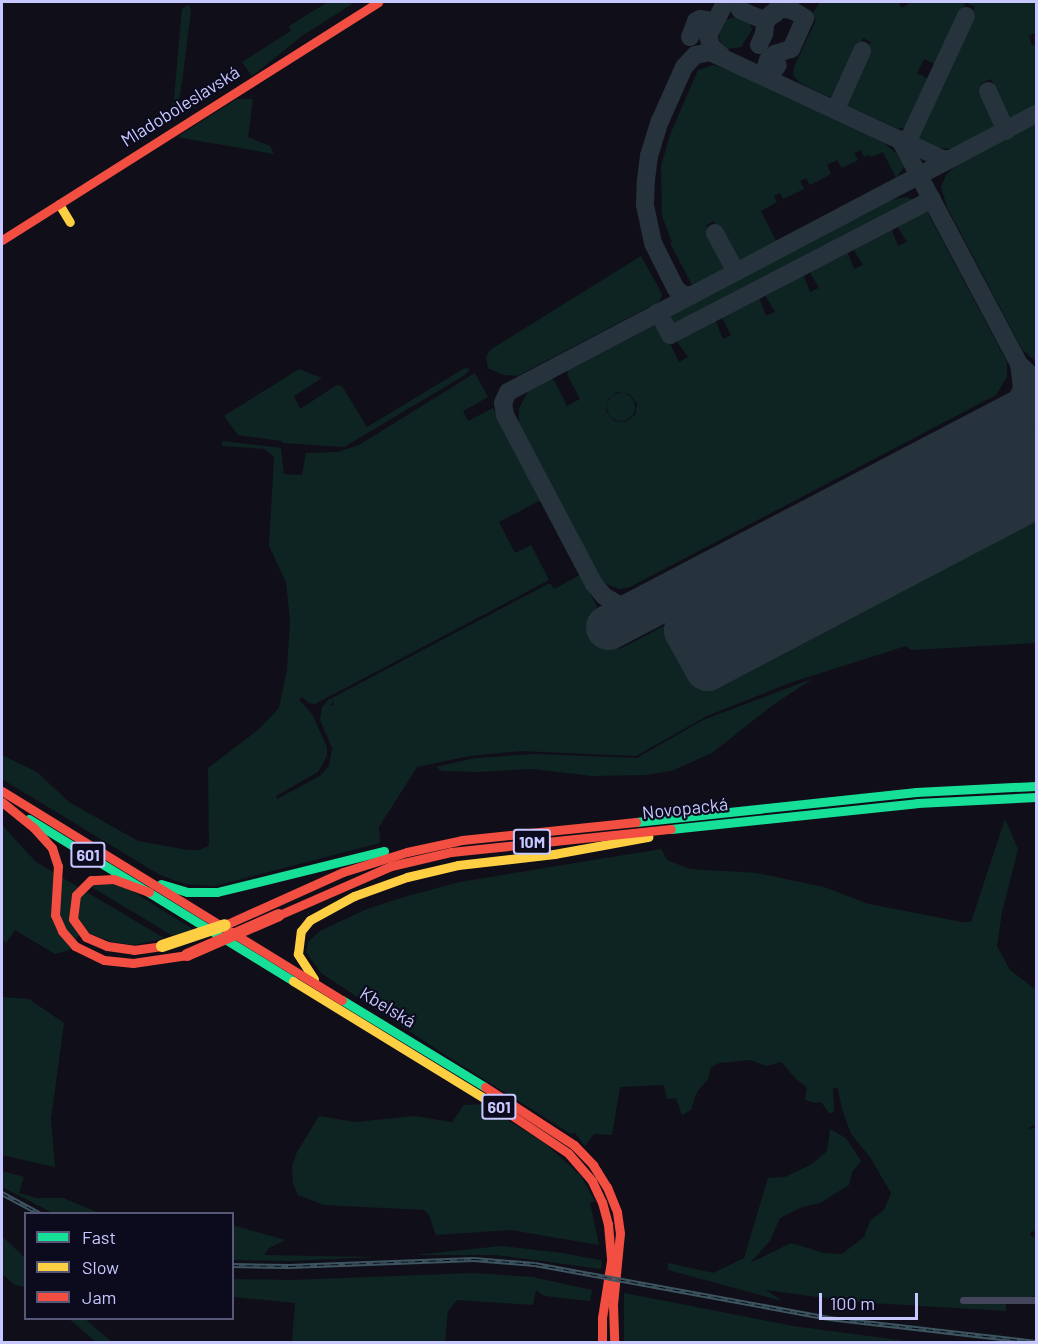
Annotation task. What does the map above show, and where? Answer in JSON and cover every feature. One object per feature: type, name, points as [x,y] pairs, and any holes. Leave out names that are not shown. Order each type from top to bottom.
[{"type":"main road","name":"Mladoboleslavská","points":[[2,240],[378,2]]},
{"type":"main road","points":[[59,204],[70,222]]},
{"type":"main road","name":"Novopacká","points":[[462,840],[916,792],[1036,786]]},
{"type":"main road","name":"Kbelská","points":[[2,791],[485,1087],[574,1145],[593,1165],[607,1188],[617,1212],[620,1262],[613,1305],[614,1342]]},
{"type":"main road","name":"Novopacká","points":[[6,805],[49,842],[56,859],[58,876],[54,908],[62,931],[81,950],[104,960],[119,962],[159,961],[210,947],[343,885],[391,866],[451,852],[971,798],[1036,797]]},
{"type":"main road","name":"Kbelská","points":[[6,805],[529,1125],[573,1158],[597,1191],[606,1214],[610,1234],[611,1261],[602,1318],[602,1342]]},
{"type":"main road","name":"10M","points":[[336,997],[305,969],[298,954],[298,940],[310,920],[354,896],[391,882],[439,869],[563,853],[726,822]]},
{"type":"main road","name":"10M","points":[[137,874],[174,889],[210,893],[409,845],[462,840]]},
{"type":"main road","name":"10M","points":[[149,892],[113,879],[91,880],[76,895],[72,909],[75,924],[91,940],[115,948],[134,950],[162,946],[198,935],[315,883],[376,860],[462,840]]},
{"type":"street","points":[[963,1300],[1036,1300]]},
{"type":"green space","points":[[328,2],[355,2],[302,36],[252,76],[242,62],[291,31],[289,26]]},
{"type":"green space","points":[[820,2],[898,2],[902,8],[911,2],[966,2],[961,14],[963,15],[939,66],[924,59],[917,73],[931,80],[909,126],[898,129],[841,103],[871,42],[863,38],[838,96],[832,98],[800,83],[793,75],[794,67],[816,20],[810,17]]},
{"type":"green space","points":[[966,2],[1036,2],[1036,33],[1029,35],[1031,44],[1036,46],[1036,105],[1005,121],[991,90],[995,88],[991,79],[980,84],[1000,124],[953,149],[939,148],[919,139],[916,128],[975,7]]},
{"type":"green space","points":[[188,5],[191,9],[183,75],[176,119],[172,120],[182,9]]},
{"type":"green space","points":[[738,16],[750,23],[752,30],[741,47],[727,49],[719,39],[720,26],[725,20]]},
{"type":"green space","points":[[713,65],[754,79],[877,137],[897,154],[904,167],[896,178],[883,152],[864,157],[861,150],[854,153],[858,160],[842,168],[837,160],[827,165],[831,174],[810,185],[806,178],[800,181],[804,189],[783,199],[780,193],[774,196],[777,202],[761,211],[776,241],[734,263],[714,221],[706,225],[729,266],[692,285],[670,243],[672,242],[662,216],[661,166],[670,135],[698,70]]},
{"type":"green space","points":[[237,99],[253,99],[248,137],[270,146],[274,154],[177,137]]},
{"type":"green space","points":[[1036,122],[1036,362],[1022,349],[947,207],[941,187],[946,175],[960,162]]},
{"type":"green space","points":[[906,197],[918,201],[676,329],[668,325],[664,318],[887,201]]},
{"type":"green space","points":[[924,206],[1007,362],[1007,377],[996,395],[630,587],[619,589],[604,583],[599,578],[519,426],[519,409],[527,393],[534,385],[548,378],[554,380],[567,406],[580,399],[567,374],[569,367],[659,320],[679,362],[688,357],[673,336],[713,315],[723,339],[731,335],[719,312],[757,292],[766,316],[775,312],[762,290],[801,269],[810,292],[819,288],[806,266],[845,246],[854,269],[863,265],[850,244],[889,223],[898,246],[907,242],[894,221]],"holes":[[[617,392],[629,394],[637,403],[635,415],[625,422],[614,421],[606,411],[608,399]]]},
{"type":"green space","points":[[641,256],[662,294],[660,301],[517,376],[503,375],[488,368],[486,357],[490,350]]},
{"type":"green space","points":[[465,368],[470,369],[465,375],[344,447],[282,443],[282,441],[238,435],[224,416],[299,369],[322,378],[294,396],[300,409],[337,385],[342,386],[367,427]]},
{"type":"green space","points":[[475,373],[488,397],[463,411],[468,421],[493,408],[541,500],[499,522],[515,553],[531,545],[549,580],[315,704],[309,703],[302,697],[299,700],[312,714],[327,747],[327,756],[318,772],[276,796],[277,799],[320,776],[329,766],[332,748],[320,720],[322,707],[328,700],[331,698],[333,702],[330,706],[334,705],[332,698],[548,584],[551,584],[554,589],[580,575],[620,649],[1036,431],[1036,643],[911,650],[906,646],[792,682],[707,716],[636,756],[521,751],[469,756],[417,767],[379,827],[380,843],[215,886],[185,884],[160,875],[2,779],[2,755],[37,772],[69,802],[138,841],[188,850],[199,850],[209,846],[208,768],[258,730],[279,708],[287,670],[290,621],[286,582],[269,546],[274,457],[265,449],[222,446],[222,441],[281,448],[284,474],[302,475],[306,453],[338,452],[359,445]]},
{"type":"green space","points":[[621,393],[631,397],[635,407],[631,417],[621,421],[611,417],[607,407],[611,397]]},
{"type":"green space","points":[[812,679],[770,707],[712,753],[671,771],[645,775],[592,776],[533,769],[442,771],[436,767],[475,758],[534,754],[637,758],[703,720]]},
{"type":"green space","points":[[1005,819],[1018,849],[1002,912],[997,946],[1010,970],[1036,990],[1036,1124],[1027,1129],[1036,1128],[1036,1232],[1031,1231],[1030,1236],[1036,1237],[1036,1296],[1006,1301],[1006,1311],[854,1302],[766,1290],[782,1301],[668,1270],[668,1263],[713,1273],[744,1258],[768,1178],[785,1177],[812,1164],[827,1151],[830,1129],[846,1138],[861,1161],[852,1172],[849,1185],[820,1203],[802,1207],[780,1218],[770,1241],[750,1263],[791,1243],[824,1253],[842,1254],[864,1237],[870,1221],[884,1210],[891,1193],[870,1157],[851,1134],[838,1089],[833,1087],[834,1111],[830,1114],[821,1102],[805,1100],[807,1087],[797,1080],[781,1062],[767,1066],[750,1060],[719,1063],[711,1067],[708,1079],[697,1092],[691,1110],[682,1115],[676,1098],[667,1099],[664,1085],[620,1087],[612,1135],[594,1134],[585,1146],[575,1133],[571,1134],[447,1056],[321,973],[306,952],[308,942],[320,931],[367,909],[404,897],[460,882],[661,849],[667,860],[690,869],[757,873],[824,887],[869,904],[971,922]]},
{"type":"green space","points":[[2,825],[36,862],[164,938],[135,945],[112,942],[91,934],[83,928],[70,950],[55,954],[15,930],[6,943],[2,940]]},
{"type":"green space","points":[[101,882],[124,886],[194,930],[173,936],[90,886]]},
{"type":"green space","points":[[2,997],[29,999],[64,1023],[51,1119],[55,1167],[2,1155]]},
{"type":"green space","points":[[483,1104],[547,1145],[580,1175],[595,1201],[590,1203],[599,1245],[511,1230],[436,1235],[429,1215],[424,1210],[324,1205],[298,1195],[293,1183],[292,1166],[297,1152],[319,1116],[355,1122],[415,1116],[452,1122],[464,1105]]},
{"type":"green space","points":[[2,1171],[24,1177],[19,1193],[37,1198],[63,1198],[97,1212],[51,1212],[2,1187]]},
{"type":"green space","points":[[234,1226],[285,1240],[269,1248],[264,1255],[376,1257],[289,1261],[234,1260]]},
{"type":"green space","points":[[2,1236],[24,1257],[24,1287],[15,1285],[2,1274]]},
{"type":"green space","points":[[501,1246],[600,1260],[601,1269],[496,1255],[415,1255]]},
{"type":"green space","points":[[474,1273],[533,1277],[592,1290],[590,1301],[544,1296],[536,1290],[533,1305],[457,1300],[448,1311],[445,1342],[292,1342],[295,1303],[234,1297],[234,1279],[290,1280]]},
{"type":"green space","points":[[624,1293],[793,1326],[914,1342],[624,1342]]},
{"type":"green space","points":[[70,1320],[86,1320],[112,1342],[96,1342]]},
{"type":"taxiway","points":[[722,56],[711,46],[708,36],[725,2]]},
{"type":"taxiway","points":[[740,10],[764,20],[776,10],[784,9],[792,10],[805,18],[791,49],[775,54],[768,60],[763,75],[771,74],[778,65]]},
{"type":"taxiway","points":[[759,45],[764,34],[766,20],[776,13]]},
{"type":"taxiway","points":[[907,143],[966,16]]},
{"type":"taxiway","points":[[690,37],[696,21],[700,19],[707,20],[710,29]]},
{"type":"taxiway","points":[[836,109],[862,51]]},
{"type":"taxiway","points":[[692,295],[683,295],[676,289],[653,243],[645,204],[646,180],[649,156],[660,121],[684,67],[695,55],[710,52],[900,140],[1019,364],[1036,380]]},
{"type":"taxiway","points":[[988,91],[1006,131]]},
{"type":"taxiway","points":[[707,574],[641,606],[619,605],[604,596],[594,584],[505,415],[503,403],[508,392],[1036,114]]},
{"type":"taxiway","points":[[900,139],[942,159],[950,159]]},
{"type":"taxiway","points":[[658,312],[670,335],[932,199]]},
{"type":"taxiway","points":[[715,233],[736,272]]},
{"type":"taxiway","points":[[945,449],[1000,420],[1011,411],[1022,388],[1019,364]]},
{"type":"runway","points":[[608,627],[1036,403]]},
{"type":"runway","points":[[1036,447],[686,630],[707,668],[1036,495]]},
{"type":"railway","points":[[2,1193],[37,1212]]},
{"type":"railway","points":[[234,1265],[289,1266],[474,1259],[535,1264],[829,1318],[1036,1342]]},
{"type":"traffic: fast","points":[[636,822],[916,792],[1036,786]]},
{"type":"traffic: fast","points":[[671,829],[917,803],[1036,797]]},
{"type":"traffic: fast","points":[[29,819],[293,981]]},
{"type":"traffic: fast","points":[[161,884],[187,892],[217,892],[384,851]]},
{"type":"traffic: fast","points":[[342,1000],[485,1087]]},
{"type":"traffic: slow","points":[[59,204],[70,222]]},
{"type":"traffic: slow","points":[[314,979],[298,954],[301,931],[310,920],[354,896],[407,877],[458,865],[554,854],[648,837]]},
{"type":"traffic: slow","points":[[162,946],[225,925]]},
{"type":"traffic: slow","points":[[293,981],[507,1112]]},
{"type":"traffic: jam","points":[[2,240],[378,2]]},
{"type":"traffic: jam","points":[[2,791],[342,1000]]},
{"type":"traffic: jam","points":[[2,802],[34,828],[52,848],[58,866],[55,915],[62,931],[75,946],[104,960],[133,963],[187,955]]},
{"type":"traffic: jam","points":[[225,925],[343,872],[407,852],[462,840],[636,822]]},
{"type":"traffic: jam","points":[[279,915],[391,866],[451,852],[671,829]]},
{"type":"traffic: jam","points":[[149,892],[113,879],[91,880],[76,895],[73,919],[86,937],[107,946],[134,950],[162,946]]},
{"type":"traffic: jam","points":[[187,955],[279,915]]},
{"type":"traffic: jam","points":[[485,1087],[574,1145],[593,1165],[607,1187],[617,1212],[620,1233],[613,1305],[614,1342]]},
{"type":"traffic: jam","points":[[507,1112],[568,1153],[592,1181],[602,1202],[608,1224],[611,1261],[602,1318],[602,1342]]}]
